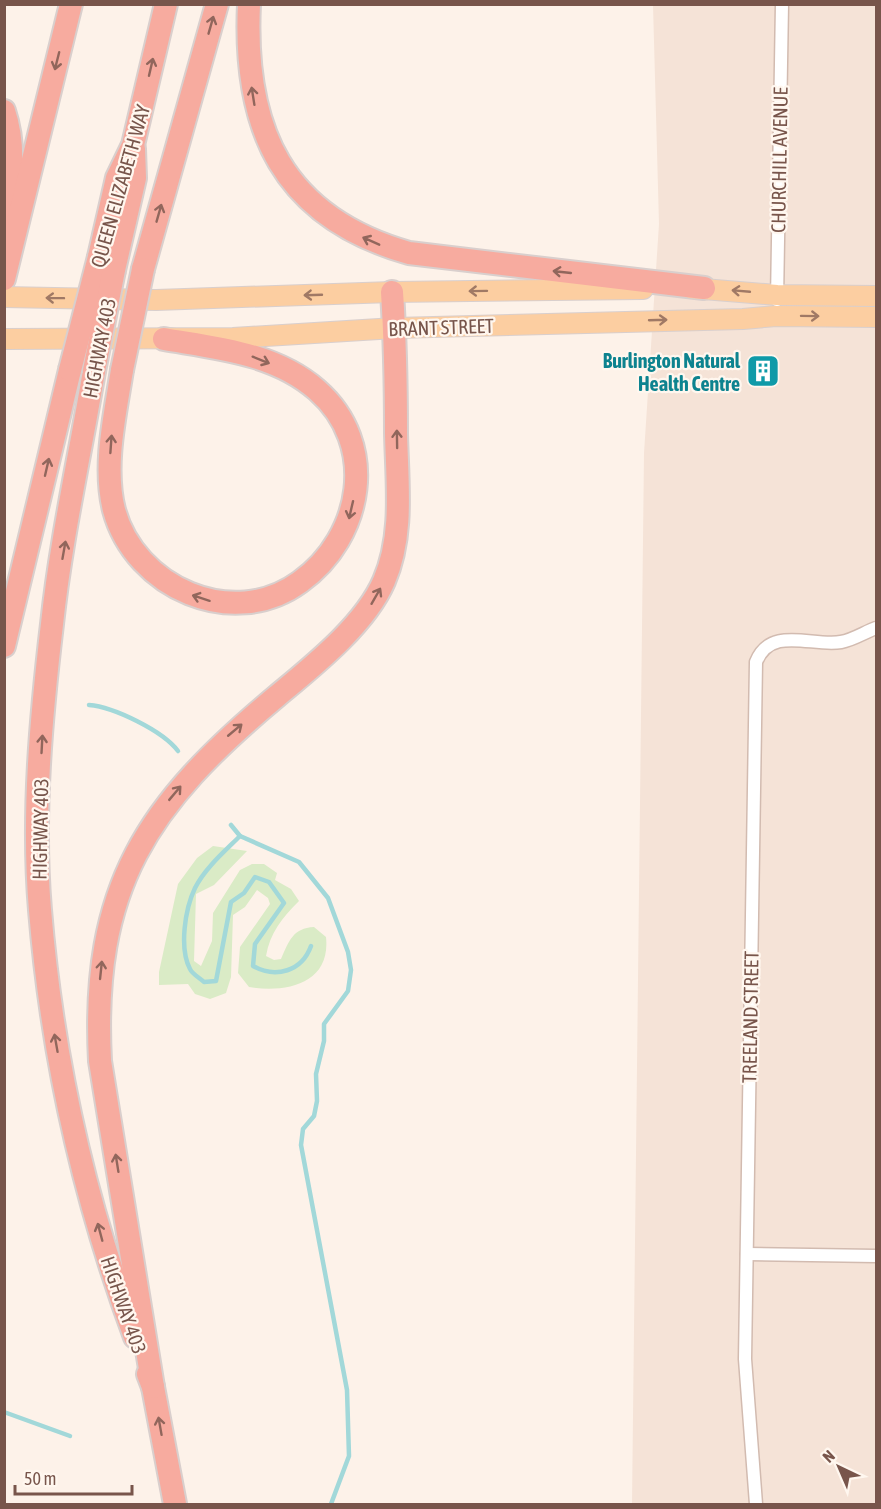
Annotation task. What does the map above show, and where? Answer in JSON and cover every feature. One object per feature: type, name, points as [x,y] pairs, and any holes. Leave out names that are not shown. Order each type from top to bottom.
[{"type":"highway","points":[[4,279],[71,4]]},
{"type":"highway","name":"QUEEN ELIZABETH WAY","points":[[4,646],[70,370],[107,264],[117,178],[134,145],[166,4]]},
{"type":"highway","points":[[164,339],[243,352],[285,369],[316,389],[333,407],[342,423],[354,457],[357,479],[351,516],[332,554],[300,582],[281,593],[259,600],[212,602],[185,593],[157,576],[136,553],[114,510],[112,433],[122,370],[143,269],[217,4]]},
{"type":"highway","points":[[249,4],[248,53],[251,86],[255,106],[273,155],[309,200],[354,233],[374,243],[409,253],[704,288]]},
{"type":"highway","points":[[4,111],[10,128],[13,170],[4,218]]},
{"type":"highway","name":"HIGHWAY 403","points":[[107,264],[94,370],[52,622],[43,720],[38,814],[40,908],[56,1043],[72,1128],[113,1278],[153,1387],[175,1504]]},
{"type":"highway","points":[[153,1387],[100,1061],[97,1011],[106,931],[128,868],[146,834],[170,798],[226,738],[305,673],[361,618],[384,581],[396,546],[392,292]]},
{"type":"main road","name":"BRANT STREET","points":[[4,297],[156,300],[392,292],[704,288],[777,295],[876,296]]},
{"type":"main road","name":"BRANT STREET","points":[[4,339],[233,338],[394,328],[743,319],[776,316],[876,317]]},
{"type":"street","name":"CHURCHILL AVENUE","points":[[776,316],[782,4]]},
{"type":"street","name":"TREELAND STREET","points":[[756,1504],[745,1359],[756,662],[760,653],[769,644],[781,640],[841,642],[876,628]]},
{"type":"street","points":[[747,1254],[876,1256]]},
{"type":"shaded area","points":[[653,5],[876,5],[876,1504],[632,1504],[644,453],[659,224]]},
{"type":"green space","points":[[213,846],[247,851],[214,885],[196,894],[194,961],[201,966],[212,941],[213,913],[240,870],[252,864],[264,864],[277,873],[275,880],[291,889],[299,901],[278,926],[270,940],[266,956],[274,960],[281,959],[289,941],[296,933],[314,927],[326,937],[326,953],[314,975],[291,986],[263,989],[249,987],[238,973],[240,947],[270,904],[268,898],[257,890],[245,907],[233,915],[231,977],[226,993],[210,999],[195,994],[188,984],[159,985],[159,972],[178,884],[197,858]]},
{"type":"waterway","points":[[89,705],[111,710],[137,721],[171,743],[178,751]]},
{"type":"waterway","points":[[231,825],[240,836],[204,874],[195,888],[188,907],[184,940],[191,971],[204,982],[216,981],[231,902],[244,893],[255,877],[269,882],[284,903],[255,944],[253,966],[270,972],[287,970],[301,962],[311,946]]},
{"type":"waterway","points":[[240,836],[299,862],[328,898],[348,952],[351,970],[348,991],[324,1024],[324,1041],[316,1074],[317,1101],[314,1116],[303,1129],[301,1145],[347,1390],[349,1456],[331,1504]]},
{"type":"waterway","points":[[4,1412],[70,1436]]},
{"type":"place","name":"Burlington Natural Health Centre","points":[[763,371]]}]
